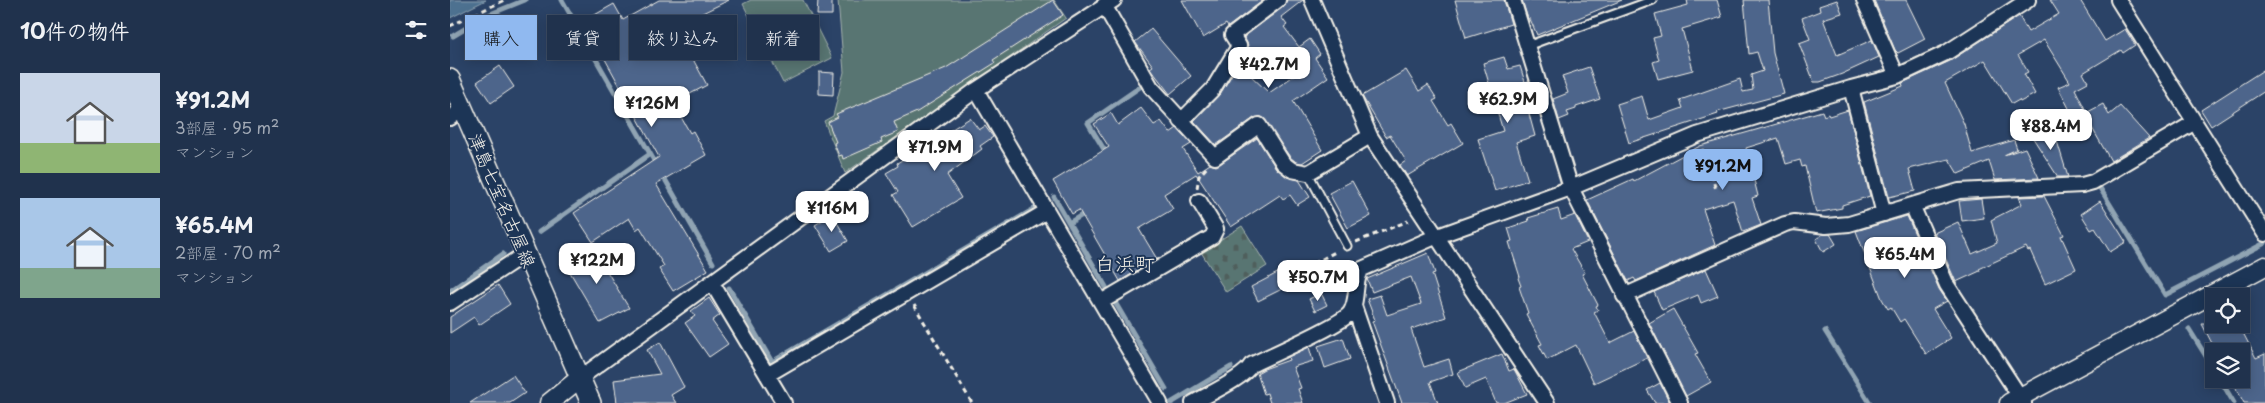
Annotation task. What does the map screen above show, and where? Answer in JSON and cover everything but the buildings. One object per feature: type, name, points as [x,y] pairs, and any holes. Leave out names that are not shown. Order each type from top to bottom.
[{"type":"main road","name":"津島七宝名古屋線","points":[[450,79],[457,113],[526,253],[591,403]]},
{"type":"street","points":[[1181,120],[1218,82],[1239,46],[1232,35],[1278,0]]},
{"type":"street","points":[[1312,0],[1370,136],[1547,403]]},
{"type":"street","points":[[1513,0],[1571,188],[1624,296],[1680,403]]},
{"type":"street","points":[[1864,0],[1897,76]]},
{"type":"street","points":[[1387,403],[1354,306],[1357,277],[1362,269],[1436,237],[1571,188],[1697,135],[1851,88],[1897,76],[1946,53],[2028,0]]},
{"type":"street","points":[[2118,0],[2265,234]]},
{"type":"street","points":[[549,403],[580,378],[976,90],[1109,3],[1145,79],[1215,157],[1259,125],[1283,163],[1292,170],[1308,173],[1370,136]]},
{"type":"street","points":[[1851,88],[1884,214]]},
{"type":"street","points":[[976,90],[1101,302],[1156,401]]},
{"type":"street","points":[[1624,296],[1785,224],[1794,222],[1826,226],[1849,224],[1959,192],[2082,185],[2093,182],[2195,122]]},
{"type":"street","points":[[1101,302],[1212,236],[1216,228],[1199,201]]},
{"type":"street","points":[[1912,205],[1947,285],[2018,401],[2265,266]]},
{"type":"street","points":[[767,375],[1047,211]]},
{"type":"street","points":[[450,303],[526,253]]},
{"type":"street","points":[[712,283],[784,403]]},
{"type":"street","points":[[1192,403],[1237,377],[1249,369],[1251,364],[1343,319],[1354,306]]},
{"type":"lane","points":[[1527,46],[1653,0]]},
{"type":"lane","points":[[1308,173],[1347,246]]},
{"type":"path","points":[[450,26],[505,0]]},
{"type":"path","points":[[1697,135],[1716,189]]},
{"type":"path","points":[[1199,201],[1197,193],[1199,176],[1215,157]]},
{"type":"path","points":[[907,293],[972,403]]},
{"type":"green space","points":[[751,0],[803,0],[810,15],[749,15],[743,4]]},
{"type":"green space","points":[[838,0],[1054,0],[1066,18],[845,173],[824,121],[833,116],[844,72]]},
{"type":"green space","points":[[819,32],[832,58],[783,83],[771,60],[819,60]]},
{"type":"green space","points":[[1242,226],[1267,266],[1226,292],[1201,252]]},
{"type":"water","points":[[450,0],[486,0],[450,18]]},
{"type":"waterway","points":[[453,36],[488,15],[525,0]]},
{"type":"waterway","points":[[562,0],[656,164]]},
{"type":"waterway","points":[[1108,156],[1088,123],[1140,87]]},
{"type":"waterway","points":[[539,232],[650,154]]},
{"type":"waterway","points":[[662,174],[713,263]]},
{"type":"waterway","points":[[2100,188],[2165,295],[2265,243]]},
{"type":"waterway","points":[[1054,197],[1106,287]]},
{"type":"waterway","points":[[729,288],[772,362],[1036,208]]},
{"type":"waterway","points":[[1069,223],[1087,212]]},
{"type":"waterway","points":[[450,291],[503,254]]},
{"type":"waterway","points":[[1116,304],[1166,389]]},
{"type":"waterway","points":[[2189,329],[2205,355]]},
{"type":"waterway","points":[[1825,331],[1870,403]]},
{"type":"waterway","points":[[1171,403],[1231,367]]},
{"type":"waterway","points":[[2225,388],[2234,403]]},
{"type":"district","name":"白浜町","points":[[1125,263]]}]
